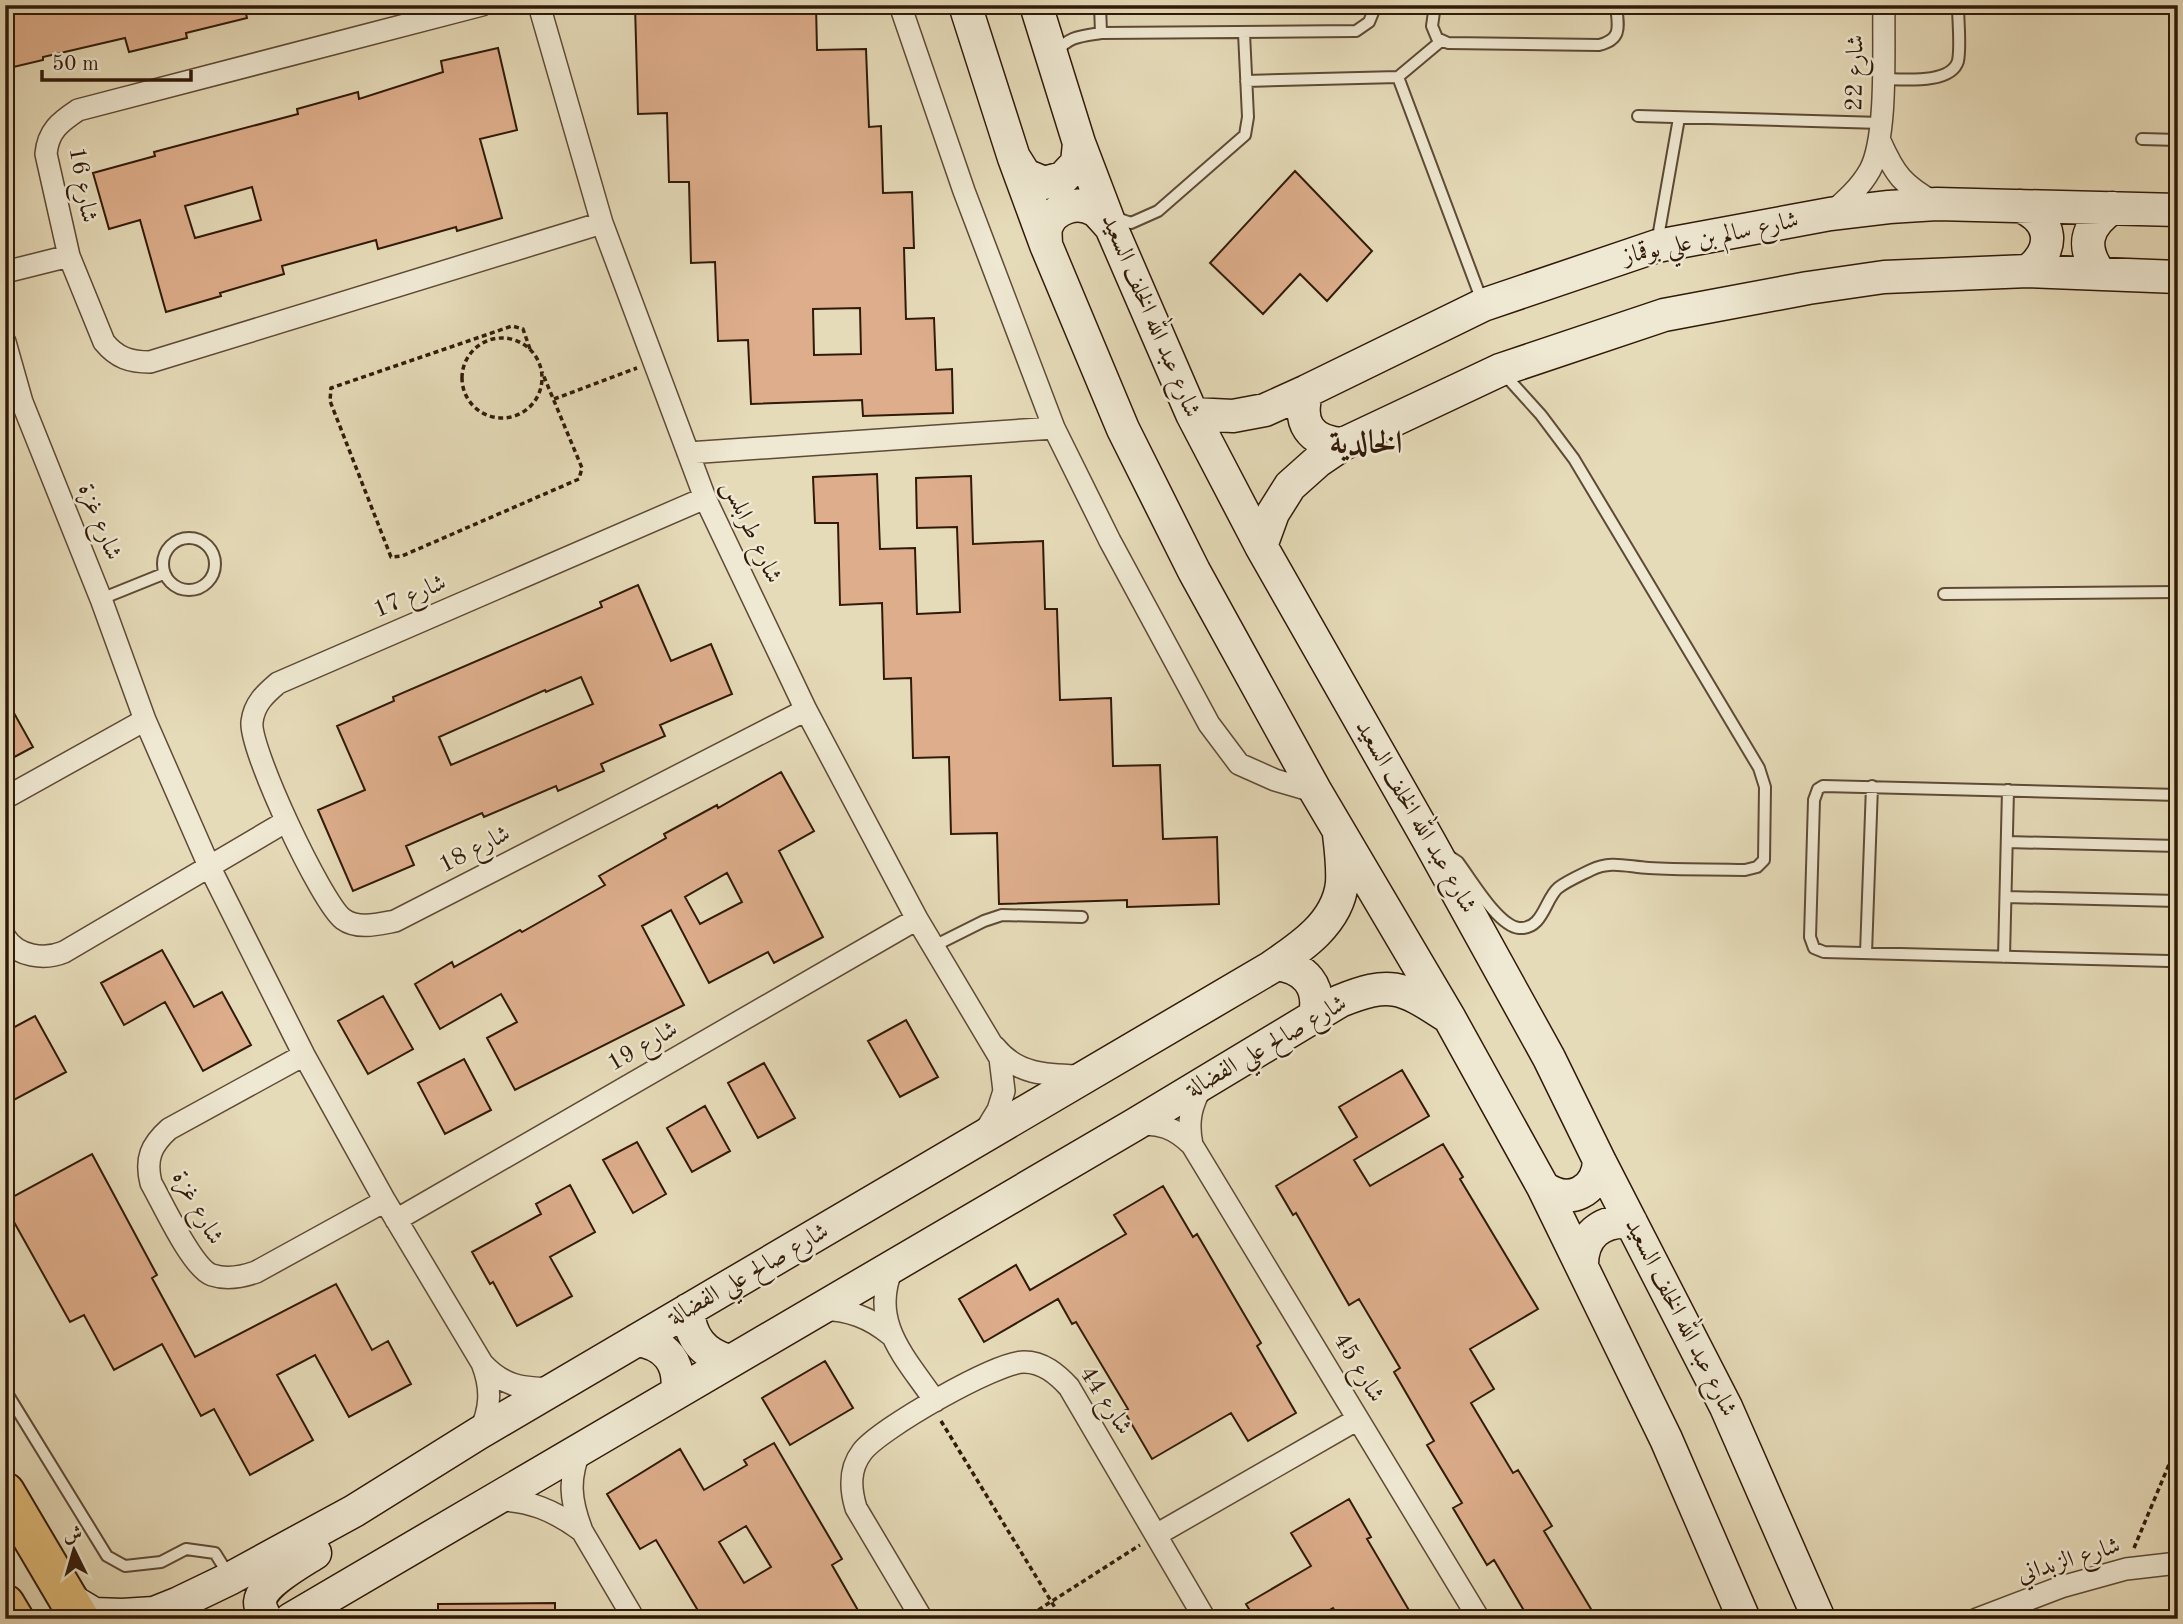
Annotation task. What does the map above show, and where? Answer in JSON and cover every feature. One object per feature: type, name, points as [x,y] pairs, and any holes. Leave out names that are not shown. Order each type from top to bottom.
[{"type":"highway","points":[[5,1492],[74,1609]]},
{"type":"highway","points":[[5,1604],[14,1619]]},
{"type":"main road","points":[[965,5],[1014,158],[1046,245],[1129,441],[1194,570],[1316,792],[1450,1018],[1543,1187],[1666,1439],[1744,1619]]},
{"type":"main road","name":"شارع عبد الله الخلف السعيد","points":[[1037,5],[1079,143],[1108,220],[1192,414],[1261,547],[1549,1058],[1726,1407],[1819,1619]]},
{"type":"main road","points":[[1014,158],[1025,175],[1044,183],[1063,178],[1077,163],[1079,143]]},
{"type":"main road","name":"شارع سالم بن علي بوقماز","points":[[1192,414],[1233,416],[1265,410],[1483,305],[1657,246],[1830,214],[1937,204],[2178,210]]},
{"type":"main road","points":[[1046,245],[1045,229],[1053,216],[1065,207],[1081,205],[1108,220]]},
{"type":"main road","points":[[2020,206],[2033,212],[2043,222],[2048,236],[2046,250],[2039,262],[2028,271]]},
{"type":"main road","points":[[2100,274],[2091,261],[2088,246],[2090,231],[2099,218],[2112,208]]},
{"type":"main road","points":[[1261,547],[1273,513],[1290,486],[1318,461],[1343,444],[1500,370],[1664,315],[1884,276],[2028,271],[2178,277]]},
{"type":"main road","points":[[1307,391],[1303,406],[1305,422],[1314,435],[1327,443],[1343,444]]},
{"type":"main road","name":"شارع صالح علي الفضالة","points":[[74,1609],[94,1614],[154,1613],[231,1578],[354,1511],[479,1433],[1276,964],[1320,929],[1335,907],[1342,886],[1339,830]]},
{"type":"main road","points":[[1276,964],[1289,965],[1300,970],[1309,979],[1315,990],[1315,1015]]},
{"type":"main road","name":"شارع صالح علي الفضالة","points":[[291,1619],[1134,1125],[1315,1015],[1349,998],[1385,987],[1406,992],[1450,1018]]},
{"type":"main road","points":[[1543,1187],[1560,1196],[1581,1194],[1595,1180],[1599,1160]]},
{"type":"main road","points":[[1582,1266],[1586,1241],[1594,1231],[1605,1224],[1631,1222]]},
{"type":"main road","points":[[688,1310],[689,1322],[699,1344],[707,1352],[729,1361]]},
{"type":"main road","points":[[637,1340],[661,1347],[670,1356],[677,1367],[677,1392]]},
{"type":"main road","points":[[266,1619],[260,1600],[263,1592],[280,1576],[327,1545],[354,1511]]},
{"type":"street","name":"شارع 16","points":[[5,272],[69,256],[46,153],[47,142],[53,130],[78,110],[482,5]]},
{"type":"street","name":"شارع طرابلس","points":[[539,5],[602,223],[705,498],[806,710],[917,919],[1000,1058],[1004,1091],[998,1110],[979,1140]]},
{"type":"street","points":[[900,5],[964,191],[1054,428],[1110,541],[1209,724],[1239,764],[1275,780],[1316,792]]},
{"type":"street","name":"شارع 22","points":[[1830,214],[1853,194],[1870,170],[1881,132],[1884,5]]},
{"type":"street","name":"شارع 22","points":[[1881,132],[1892,168],[1911,190],[1937,204]]},
{"type":"street","points":[[69,256],[104,342],[113,354],[125,360],[150,362],[602,223]]},
{"type":"street","name":"شارع غزة","points":[[5,342],[14,405],[101,599],[145,720],[209,866],[304,1055],[385,1201],[482,1363],[488,1378],[490,1395],[488,1411],[479,1433]]},
{"type":"street","points":[[688,453],[1054,428]]},
{"type":"street","name":"شارع 17","points":[[285,822],[253,739],[251,724],[254,710],[261,698],[278,683],[705,498]]},
{"type":"street","name":"شارع 18","points":[[285,822],[332,906],[343,919],[357,925],[395,921],[806,710]]},
{"type":"street","points":[[5,798],[145,720]]},
{"type":"street","points":[[5,937],[8,942],[36,957],[52,957],[285,822]]},
{"type":"street","name":"شارع 19","points":[[396,1220],[917,919]]},
{"type":"street","name":"شارع طرابلس","points":[[994,1046],[1003,1058],[1020,1069],[1041,1074],[1089,1076]]},
{"type":"street","name":"شارع غزة","points":[[304,1055],[169,1129],[156,1141],[148,1157],[151,1183],[193,1258],[211,1275],[228,1278],[243,1277],[256,1272],[385,1201]]},
{"type":"street","name":"شارع 45","points":[[1192,1145],[1190,1112],[1203,1084]]},
{"type":"street","name":"شارع 45","points":[[1134,1125],[1163,1125],[1181,1133],[1192,1145],[1479,1619]]},
{"type":"street","points":[[893,1267],[885,1290],[884,1306],[891,1335],[933,1402]]},
{"type":"street","points":[[821,1308],[863,1316],[891,1335]]},
{"type":"street","name":"شارع 44","points":[[922,1619],[856,1508],[851,1492],[854,1466],[872,1441],[933,1402],[1010,1363],[1027,1362],[1050,1370],[1069,1387],[1205,1619]]},
{"type":"street","name":"شارع غزة","points":[[482,1363],[494,1376],[510,1385],[553,1390]]},
{"type":"street","points":[[1156,1535],[1358,1419]]},
{"type":"street","points":[[581,1448],[573,1467],[573,1502],[582,1531],[634,1619]]},
{"type":"street","points":[[492,1500],[512,1499],[531,1503],[553,1512],[582,1531]]},
{"type":"street","name":"شارع الزبداني","points":[[1977,1619],[2061,1587],[2126,1569],[2178,1563]]},
{"type":"lane","points":[[1100,5],[1101,33]]},
{"type":"lane","points":[[1052,58],[1063,43],[1074,37],[1101,33],[1356,31],[1369,22],[1376,5]]},
{"type":"lane","points":[[1435,5],[1432,26],[1437,38],[1448,43],[1599,45],[1615,38],[1618,30],[1616,5]]},
{"type":"lane","points":[[1882,79],[1933,78],[1949,73],[1958,62],[1958,5]]},
{"type":"lane","points":[[1108,220],[1131,223],[1158,211],[1242,137],[1248,125],[1244,33]]},
{"type":"lane","points":[[1246,81],[1398,77],[1441,41]]},
{"type":"lane","points":[[1398,77],[1483,305]]},
{"type":"lane","points":[[1638,116],[1881,132]]},
{"type":"lane","points":[[1657,246],[1679,118]]},
{"type":"lane","points":[[2142,139],[2178,140]]},
{"type":"lane","points":[[1429,841],[1458,862],[1499,917],[1508,925],[1520,928],[1532,925],[1540,918],[1556,889],[1605,864],[1621,863],[1647,868],[1745,870],[1756,867],[1764,860],[1765,787],[1759,768],[1574,459],[1541,415],[1500,370]]},
{"type":"lane","points":[[188,538],[204,542],[214,555],[213,576],[198,589],[177,588],[163,574],[163,557],[172,543],[180,540],[188,538]]},
{"type":"lane","points":[[101,599],[163,574]]},
{"type":"lane","points":[[1944,594],[2178,592]]},
{"type":"lane","points":[[2178,795],[1823,786],[1818,789],[1814,800],[1811,943],[1819,951],[1866,953],[2169,961],[2178,958]]},
{"type":"lane","points":[[1866,953],[1872,786]]},
{"type":"lane","points":[[2004,957],[2008,790]]},
{"type":"lane","points":[[2007,842],[2178,846]]},
{"type":"lane","points":[[2006,897],[2178,901]]},
{"type":"lane","points":[[934,946],[984,920],[1002,915],[1082,917]]},
{"type":"lane","points":[[5,1390],[107,1556],[125,1566],[161,1562],[186,1549],[215,1553],[231,1578]]},
{"type":"path","points":[[530,349],[523,329],[512,326],[331,388],[330,401],[391,557],[402,556],[579,479],[582,468],[538,359],[530,349],[510,338],[487,340],[476,347],[468,357],[462,382],[472,405],[494,417],[507,417],[530,407],[538,396],[542,372]]},
{"type":"path","points":[[484,335],[487,340]]},
{"type":"path","points":[[554,399],[654,362]]},
{"type":"path","points":[[933,1402],[1062,1619]]},
{"type":"path","points":[[2126,1569],[2178,1443]]},
{"type":"path","points":[[1024,1619],[1156,1535]]},
{"type":"building","points":[[5,5],[244,5],[247,18],[186,33],[187,38],[129,52],[125,38],[43,57],[43,60],[5,69]]},
{"type":"building","points":[[635,5],[816,5],[817,50],[866,49],[869,127],[881,126],[883,193],[912,192],[914,248],[904,248],[906,319],[934,318],[936,370],[952,369],[953,413],[863,416],[862,400],[751,404],[748,340],[718,341],[715,262],[691,263],[689,182],[669,182],[667,113],[638,114]],"holes":[[[860,308],[861,354],[814,355],[813,309]]]},
{"type":"building","points":[[498,48],[517,130],[480,139],[502,218],[457,231],[456,227],[378,249],[376,240],[282,266],[284,274],[166,312],[140,220],[109,229],[93,173],[155,156],[154,152],[298,114],[297,109],[358,92],[359,99],[443,72],[441,61]],"holes":[[[252,187],[261,220],[195,238],[185,206]]]},
{"type":"building","points":[[1295,171],[1372,251],[1327,301],[1300,274],[1263,314],[1210,263]]},
{"type":"building","points":[[877,474],[880,549],[915,548],[917,614],[960,612],[957,527],[917,528],[916,478],[971,476],[973,544],[1043,541],[1045,609],[1057,609],[1060,700],[1111,698],[1113,766],[1160,765],[1163,839],[1217,837],[1219,904],[1127,907],[1127,900],[999,904],[997,833],[951,834],[949,757],[913,758],[911,678],[884,679],[882,603],[840,605],[838,523],[815,523],[813,477]]},
{"type":"building","points":[[638,585],[671,661],[711,644],[732,694],[660,725],[665,736],[601,764],[604,771],[558,791],[556,786],[484,817],[482,813],[406,846],[414,865],[353,891],[318,810],[365,790],[337,726],[394,701],[393,697],[602,607],[600,602]],"holes":[[[581,677],[593,704],[451,765],[439,737]]]},
{"type":"building","points":[[5,697],[33,747],[5,762]]},
{"type":"building","points":[[781,772],[814,831],[779,851],[823,937],[774,963],[768,952],[709,983],[671,910],[642,926],[684,1005],[515,1090],[487,1038],[517,1022],[501,994],[440,1029],[415,984],[452,962],[454,967],[520,930],[522,932],[605,885],[599,876],[666,838],[664,834],[717,805],[718,808]],"holes":[[[727,873],[742,902],[700,924],[685,897]]]},
{"type":"building","points":[[162,950],[194,1007],[222,992],[251,1045],[203,1071],[165,1002],[124,1025],[101,983]]},
{"type":"building","points":[[383,996],[413,1049],[368,1074],[338,1021]]},
{"type":"building","points":[[35,1016],[66,1072],[12,1101],[5,1088],[5,1032]]},
{"type":"building","points":[[906,1020],[938,1077],[900,1097],[868,1041]]},
{"type":"building","points":[[464,1059],[491,1110],[445,1134],[418,1083]]},
{"type":"building","points":[[764,1063],[795,1118],[758,1138],[728,1083]]},
{"type":"building","points":[[1402,1070],[1429,1116],[1354,1160],[1370,1186],[1443,1144],[1463,1177],[1460,1179],[1538,1309],[1470,1349],[1494,1389],[1471,1403],[1513,1473],[1518,1470],[1552,1526],[1544,1531],[1597,1619],[1529,1619],[1494,1560],[1487,1565],[1453,1508],[1462,1503],[1427,1445],[1434,1441],[1394,1372],[1400,1368],[1359,1299],[1349,1305],[1296,1213],[1293,1215],[1276,1186],[1357,1137],[1339,1107]]},
{"type":"building","points":[[705,1106],[730,1151],[692,1172],[667,1128]]},
{"type":"building","points":[[637,1142],[666,1194],[633,1213],[603,1160]]},
{"type":"building","points":[[92,1154],[157,1275],[152,1278],[195,1357],[336,1284],[372,1350],[388,1341],[411,1384],[349,1417],[315,1355],[277,1375],[313,1440],[250,1475],[214,1409],[201,1416],[162,1344],[114,1370],[84,1315],[70,1322],[5,1206],[5,1201]]},
{"type":"building","points":[[570,1185],[595,1232],[550,1257],[572,1296],[517,1326],[493,1282],[490,1284],[472,1252],[541,1214],[536,1204]]},
{"type":"building","points":[[1163,1186],[1193,1237],[1197,1234],[1261,1343],[1257,1346],[1296,1413],[1248,1441],[1231,1413],[1152,1459],[1124,1411],[1128,1409],[1076,1322],[1072,1324],[1058,1299],[984,1342],[959,1299],[1016,1265],[1030,1290],[1126,1234],[1114,1215]]},
{"type":"building","points":[[825,1361],[853,1408],[790,1445],[762,1398]]},
{"type":"building","points":[[774,1443],[842,1559],[832,1565],[863,1619],[703,1619],[656,1540],[640,1549],[607,1494],[680,1449],[704,1490],[747,1465],[744,1460]],"holes":[[[746,1526],[771,1567],[744,1583],[719,1542]]]},
{"type":"building","points":[[1349,1499],[1371,1537],[1367,1539],[1410,1612],[1400,1619],[1340,1619],[1333,1608],[1314,1619],[1255,1619],[1246,1604],[1311,1566],[1291,1533]]},
{"type":"building","points":[[555,1603],[555,1619],[438,1619],[438,1604]]},
{"type":"district","name":"الخالدية","points":[[1366,445]]}]
